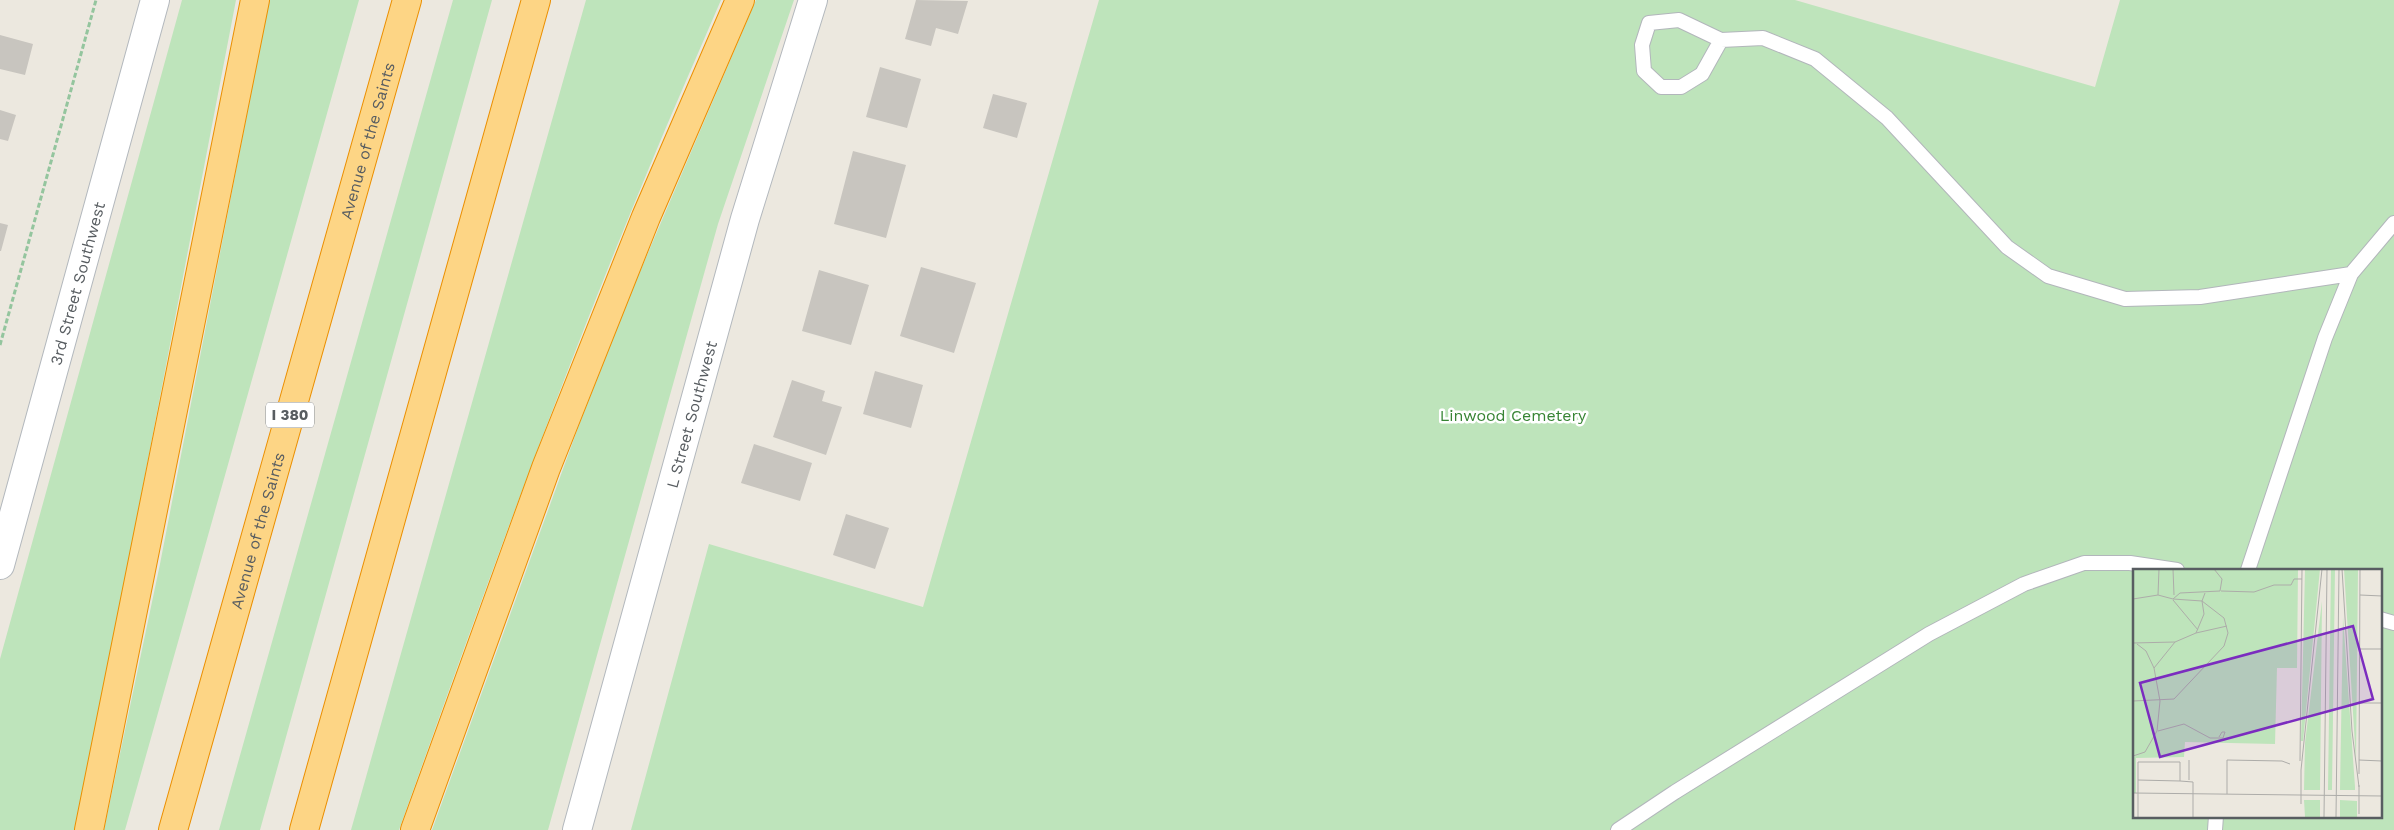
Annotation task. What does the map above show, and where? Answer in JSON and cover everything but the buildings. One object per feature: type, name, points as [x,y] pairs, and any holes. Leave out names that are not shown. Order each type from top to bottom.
[{"type":"highway","points":[[89,830],[255,0]]},
{"type":"highway","name":"Avenue of the Saints","points":[[173,830],[407,0]]},
{"type":"highway","points":[[304,830],[536,0]]},
{"type":"highway","points":[[415,830],[546,468],[646,217],[740,0]]},
{"type":"street","name":"3rd Street Southwest","points":[[0,565],[155,0]]},
{"type":"street","name":"L Street Southwest","points":[[577,830],[745,219],[813,0]]},
{"type":"lane","points":[[1721,40],[1702,74],[1681,87],[1661,87],[1644,71],[1642,44],[1649,23],[1679,20],[1721,40],[1763,38],[1815,58],[1887,118],[2008,247],[2048,276],[2125,299],[2200,297],[2274,284],[2352,274]]},
{"type":"lane","points":[[2248,569],[2325,338],[2352,274],[2394,223]]},
{"type":"lane","points":[[1618,830],[1675,792],[1929,634],[2024,584],[2084,564],[2130,563],[2171,569]]},
{"type":"path","points":[[0,345],[96,0]]},
{"type":"green space","points":[[182,0],[236,0],[77,830],[0,830],[0,659]]},
{"type":"green space","points":[[269,0],[359,0],[125,830],[104,830],[160,564]]},
{"type":"green space","points":[[453,0],[492,0],[260,830],[219,830]]},
{"type":"green space","points":[[586,0],[721,0],[615,250],[583,332],[489,580],[399,830],[351,830]]},
{"type":"green space","points":[[756,0],[794,0],[718,224],[548,830],[432,830],[579,425],[633,288]]},
{"type":"green space","name":"Linwood Cemetery","points":[[1099,0],[1795,0],[2095,87],[2120,0],[2394,0],[2394,830],[631,830],[709,544],[923,607]]}]
